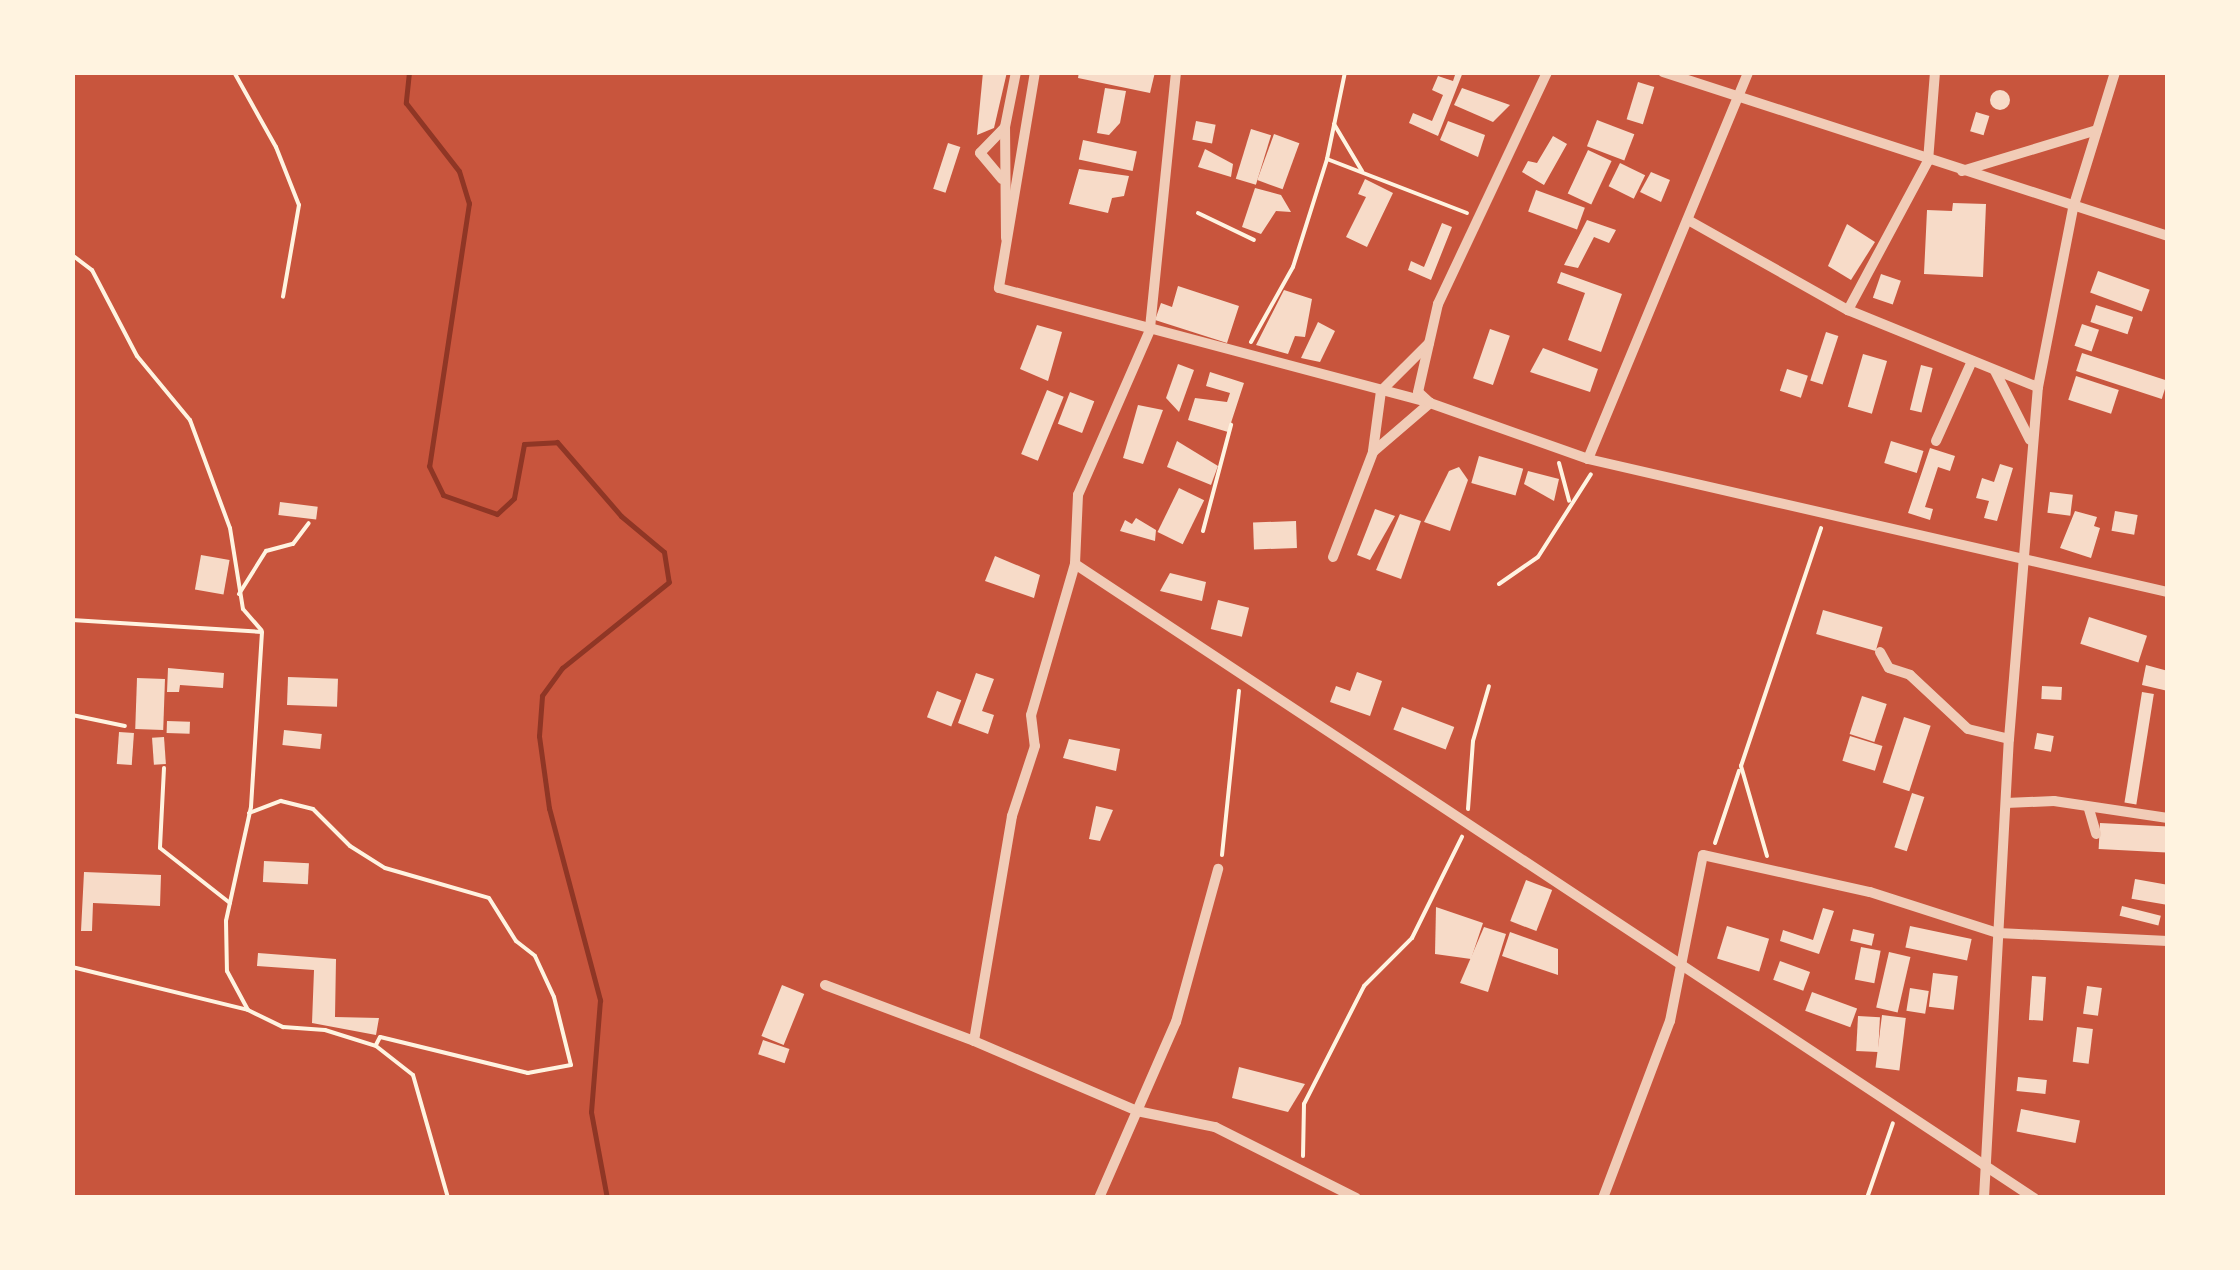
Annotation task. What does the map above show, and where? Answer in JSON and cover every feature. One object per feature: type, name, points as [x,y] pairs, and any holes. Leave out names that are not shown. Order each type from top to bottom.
[{"type":"street","points":[[1007,239],[1003,180],[1006,127],[1016,72]]},
{"type":"street","points":[[1035,72],[999,288],[1430,403],[1588,459],[2022,562],[2168,592]]},
{"type":"street","points":[[974,1041],[1012,816],[1035,746],[1031,715],[1074,564],[1078,495],[1150,330],[1176,72]]},
{"type":"street","points":[[1430,403],[1418,392],[1438,304],[1482,219],[1547,72]]},
{"type":"street","points":[[1663,72],[2168,236]]},
{"type":"street","points":[[1588,459],[1748,72]]},
{"type":"street","points":[[1848,310],[1928,160],[1935,72]]},
{"type":"street","points":[[1984,1198],[2009,738],[2038,387],[2073,208],[2116,72]]},
{"type":"street","points":[[1003,180],[980,153],[1006,127]]},
{"type":"street","points":[[1961,171],[2098,130]]},
{"type":"street","points":[[1688,220],[1848,310],[2038,387]]},
{"type":"street","points":[[1333,557],[1373,452],[1380,390],[1429,343]]},
{"type":"street","points":[[1936,441],[1972,360]]},
{"type":"street","points":[[1995,370],[2032,443]]},
{"type":"street","points":[[1373,452],[1430,403]]},
{"type":"street","points":[[1074,564],[1900,1105],[2034,1198]]},
{"type":"street","points":[[1880,652],[1889,668],[1910,675],[1968,729],[2009,738]]},
{"type":"street","points":[[2006,803],[2054,801],[2168,818]]},
{"type":"street","points":[[2089,809],[2096,834]]},
{"type":"street","points":[[1603,1198],[1670,1020],[1678,960],[1703,855],[1772,870],[1998,933],[2168,942]]},
{"type":"street","points":[[1099,1198],[1176,1022],[1218,869]]},
{"type":"street","points":[[825,985],[974,1041],[1137,1111],[1215,1127],[1356,1198]]},
{"type":"path","points":[[234,72],[276,147],[299,205],[283,297]]},
{"type":"path","points":[[1248,356],[1293,267],[1327,158],[1344,72]]},
{"type":"path","points":[[1334,124],[1362,172]]},
{"type":"path","points":[[1327,158],[1482,219]]},
{"type":"path","points":[[1198,213],[1254,240]]},
{"type":"path","points":[[72,255],[92,270],[137,356],[190,420],[230,528],[239,594],[262,632],[249,813],[230,903],[227,971],[248,1010]]},
{"type":"path","points":[[1203,531],[1231,424]]},
{"type":"path","points":[[1549,446],[1566,476],[1570,501]]},
{"type":"path","points":[[1498,584],[1538,556],[1570,501],[1600,462]]},
{"type":"path","points":[[1711,856],[1826,516]]},
{"type":"path","points":[[239,594],[266,551],[293,544],[309,522]]},
{"type":"path","points":[[72,620],[262,632]]},
{"type":"path","points":[[1218,869],[1230,824],[1240,672]]},
{"type":"path","points":[[1303,1171],[1304,1104],[1364,986],[1412,938],[1468,822],[1473,741],[1490,686]]},
{"type":"path","points":[[72,715],[125,726]]},
{"type":"path","points":[[1741,766],[1772,870]]},
{"type":"path","points":[[164,768],[160,848],[230,903]]},
{"type":"path","points":[[249,813],[280,801],[313,809],[350,846],[386,868],[488,898],[516,941],[536,956],[554,997],[571,1064],[528,1073],[380,1037],[376,1046]]},
{"type":"path","points":[[72,967],[248,1010],[283,1027],[376,1046],[413,1075],[448,1198]]},
{"type":"path","points":[[1867,1198],[1900,1105]]},
{"type":"building","points":[[983,72],[1007,72],[994,128],[977,135]]},
{"type":"building","points":[[1079,72],[1155,72],[1150,93],[1078,78]]},
{"type":"building","points":[[1456,72],[1463,72],[1438,136],[1409,123],[1413,113],[1432,121],[1443,95],[1432,90],[1438,76],[1453,81]]},
{"type":"building","points":[[1638,82],[1654,87],[1643,124],[1627,119]]},
{"type":"building","points":[[1105,88],[1126,91],[1120,123],[1109,135],[1097,133]]},
{"type":"building","points":[[1462,88],[1510,105],[1493,122],[1454,105]]},
{"type":"building","points":[[1996,90],[2004,90],[2010,100],[2004,110],[1996,110],[1990,104],[1990,96]]},
{"type":"building","points":[[1976,112],[1989,116],[1984,135],[1970,131]]},
{"type":"building","points":[[1597,120],[1634,134],[1624,160],[1587,146]]},
{"type":"building","points":[[1196,121],[1216,125],[1212,143],[1192,140]]},
{"type":"building","points":[[1448,121],[1485,135],[1478,157],[1440,140]]},
{"type":"building","points":[[1251,129],[1271,135],[1256,185],[1236,179]]},
{"type":"building","points":[[1274,134],[1299,143],[1283,189],[1257,180]]},
{"type":"building","points":[[1553,136],[1567,144],[1544,185],[1522,172],[1528,161],[1537,163]]},
{"type":"building","points":[[1083,140],[1137,151],[1133,171],[1079,160]]},
{"type":"building","points":[[948,143],[960,147],[946,193],[933,189]]},
{"type":"building","points":[[1205,149],[1233,164],[1231,177],[1198,167]]},
{"type":"building","points":[[1588,150],[1612,161],[1591,204],[1568,194]]},
{"type":"building","points":[[1620,163],[1645,175],[1634,199],[1609,186]]},
{"type":"building","points":[[1079,169],[1129,176],[1124,196],[1112,198],[1108,213],[1069,204]]},
{"type":"building","points":[[1651,172],[1670,180],[1661,202],[1640,192]]},
{"type":"building","points":[[1365,179],[1393,193],[1367,247],[1346,237],[1366,197],[1358,194]]},
{"type":"building","points":[[1255,188],[1281,195],[1291,212],[1276,211],[1261,234],[1242,227]]},
{"type":"building","points":[[1536,190],[1585,208],[1577,229],[1528,212]]},
{"type":"building","points":[[1953,203],[1986,204],[1983,277],[1924,274],[1927,210],[1952,211]]},
{"type":"building","points":[[1587,220],[1616,230],[1609,243],[1594,237],[1578,268],[1564,265]]},
{"type":"building","points":[[1442,223],[1452,227],[1431,280],[1408,270],[1411,261],[1424,267]]},
{"type":"building","points":[[1847,224],[1875,242],[1851,280],[1828,266]]},
{"type":"building","points":[[2098,271],[2150,290],[2142,311],[2090,293]]},
{"type":"building","points":[[1561,272],[1622,294],[1601,352],[1568,340],[1585,293],[1557,283]]},
{"type":"building","points":[[1881,274],[1901,281],[1893,304],[1873,298]]},
{"type":"building","points":[[1178,286],[1239,306],[1227,343],[1155,320],[1161,303],[1172,307]]},
{"type":"building","points":[[1284,290],[1312,299],[1305,337],[1295,336],[1288,354],[1256,345]]},
{"type":"building","points":[[2096,305],[2133,317],[2128,334],[2090,322]]},
{"type":"building","points":[[1318,322],[1335,331],[1320,362],[1301,358]]},
{"type":"building","points":[[2082,324],[2099,330],[2092,352],[2075,346]]},
{"type":"building","points":[[1037,325],[1062,332],[1048,381],[1020,369]]},
{"type":"building","points":[[1490,329],[1510,336],[1493,385],[1473,378]]},
{"type":"building","points":[[1826,332],[1838,336],[1823,385],[1810,381]]},
{"type":"building","points":[[1543,348],[1598,369],[1590,392],[1530,372]]},
{"type":"building","points":[[2082,353],[2168,381],[2162,399],[2076,371]]},
{"type":"building","points":[[1863,354],[1887,361],[1872,414],[1848,407]]},
{"type":"building","points":[[1178,364],[1194,370],[1179,412],[1166,398]]},
{"type":"building","points":[[1921,365],[1933,368],[1922,413],[1910,410]]},
{"type":"building","points":[[1787,369],[1808,376],[1801,398],[1780,391]]},
{"type":"building","points":[[1210,372],[1244,383],[1228,432],[1188,420],[1195,398],[1227,402],[1230,393],[1206,386]]},
{"type":"building","points":[[2076,376],[2119,390],[2111,414],[2068,400]]},
{"type":"building","points":[[1047,390],[1064,397],[1038,461],[1021,454]]},
{"type":"building","points":[[1070,392],[1094,401],[1082,433],[1058,424]]},
{"type":"building","points":[[1138,405],[1163,410],[1143,464],[1123,458]]},
{"type":"building","points":[[1177,441],[1218,466],[1211,485],[1167,467]]},
{"type":"building","points":[[1891,441],[1924,451],[1917,473],[1884,463]]},
{"type":"building","points":[[1930,448],[1955,456],[1950,471],[1938,467],[1925,507],[1933,509],[1930,520],[1908,513]]},
{"type":"building","points":[[1479,456],[1523,469],[1516,496],[1471,483]]},
{"type":"building","points":[[2000,464],[2013,468],[1997,521],[1984,518],[1989,501],[1976,498],[1982,478],[1994,482]]},
{"type":"building","points":[[1459,467],[1468,480],[1450,531],[1424,522],[1449,471]]},
{"type":"building","points":[[1528,471],[1559,479],[1554,501],[1524,484]]},
{"type":"building","points":[[1179,488],[1204,500],[1183,544],[1158,532]]},
{"type":"building","points":[[2050,492],[2073,495],[2070,516],[2047,513]]},
{"type":"building","points":[[280,502],[318,507],[316,520],[278,515]]},
{"type":"building","points":[[1375,509],[1395,516],[1370,560],[1357,555]]},
{"type":"building","points":[[2075,511],[2097,517],[2094,526],[2100,528],[2091,558],[2060,548]]},
{"type":"building","points":[[2115,511],[2138,515],[2134,535],[2112,531]]},
{"type":"building","points":[[1400,514],[1421,521],[1401,579],[1376,570]]},
{"type":"building","points":[[1136,518],[1156,530],[1155,541],[1120,531],[1125,520],[1132,524]]},
{"type":"building","points":[[1296,521],[1297,548],[1254,549],[1253,523]]},
{"type":"building","points":[[201,555],[230,560],[223,595],[195,589]]},
{"type":"building","points":[[995,556],[1040,575],[1034,598],[985,581]]},
{"type":"building","points":[[1170,573],[1206,582],[1202,601],[1160,591]]},
{"type":"building","points":[[1218,600],[1249,608],[1242,637],[1211,629]]},
{"type":"building","points":[[1823,610],[1883,627],[1876,651],[1816,634]]},
{"type":"building","points":[[2089,617],[2147,636],[2138,662],[2080,644]]},
{"type":"building","points":[[2146,665],[2168,671],[2168,691],[2142,685]]},
{"type":"building","points":[[168,668],[224,673],[223,688],[180,685],[179,692],[167,692]]},
{"type":"building","points":[[1357,672],[1382,681],[1370,716],[1330,702],[1336,686],[1350,691]]},
{"type":"building","points":[[976,673],[994,679],[982,711],[994,715],[988,734],[958,723]]},
{"type":"building","points":[[288,677],[338,679],[337,707],[287,705]]},
{"type":"building","points":[[137,678],[165,679],[163,730],[135,729]]},
{"type":"building","points":[[2042,686],[2062,687],[2061,700],[2041,699]]},
{"type":"building","points":[[937,691],[961,700],[951,726],[927,717]]},
{"type":"building","points":[[2142,692],[2154,694],[2136,804],[2124,803]]},
{"type":"building","points":[[1862,696],[1887,704],[1874,742],[1850,734]]},
{"type":"building","points":[[1402,707],[1454,727],[1446,749],[1393,729]]},
{"type":"building","points":[[1904,717],[1931,726],[1909,791],[1883,783]]},
{"type":"building","points":[[167,721],[190,722],[190,734],[167,733]]},
{"type":"building","points":[[284,730],[322,734],[320,749],[282,745]]},
{"type":"building","points":[[119,732],[134,733],[132,765],[117,764]]},
{"type":"building","points":[[2037,733],[2054,736],[2051,752],[2034,749]]},
{"type":"building","points":[[1850,736],[1883,746],[1875,771],[1842,761]]},
{"type":"building","points":[[164,737],[166,764],[154,765],[152,738]]},
{"type":"building","points":[[1069,739],[1120,749],[1116,771],[1063,758]]},
{"type":"building","points":[[1912,793],[1924,797],[1907,851],[1894,847]]},
{"type":"building","points":[[1096,806],[1113,810],[1100,841],[1089,839]]},
{"type":"building","points":[[2100,823],[2168,827],[2167,853],[2099,849]]},
{"type":"building","points":[[264,861],[309,863],[308,884],[263,882]]},
{"type":"building","points":[[84,872],[161,875],[160,906],[93,903],[92,931],[81,931]]},
{"type":"building","points":[[2135,879],[2168,885],[2165,905],[2132,899]]},
{"type":"building","points":[[1526,880],[1552,890],[1536,931],[1510,921]]},
{"type":"building","points":[[2122,906],[2161,916],[2158,925],[2120,916]]},
{"type":"building","points":[[1436,907],[1483,923],[1471,959],[1435,954]]},
{"type":"building","points":[[1823,908],[1834,911],[1819,954],[1780,941],[1783,930],[1813,940]]},
{"type":"building","points":[[1727,926],[1769,939],[1759,971],[1717,959]]},
{"type":"building","points":[[1910,926],[1972,939],[1967,961],[1905,948]]},
{"type":"building","points":[[1484,927],[1506,934],[1488,992],[1460,983]]},
{"type":"building","points":[[1853,929],[1874,934],[1872,946],[1850,941]]},
{"type":"building","points":[[1510,932],[1558,949],[1558,975],[1502,956]]},
{"type":"building","points":[[1861,947],[1881,951],[1874,983],[1855,979]]},
{"type":"building","points":[[1889,952],[1910,957],[1898,1012],[1876,1008]]},
{"type":"building","points":[[258,953],[336,959],[335,1017],[379,1018],[376,1035],[312,1023],[314,970],[257,966]]},
{"type":"building","points":[[1780,961],[1810,972],[1803,991],[1773,980]]},
{"type":"building","points":[[1933,973],[1958,976],[1954,1010],[1929,1007]]},
{"type":"building","points":[[2032,976],[2046,977],[2043,1021],[2029,1020]]},
{"type":"building","points":[[782,985],[804,994],[784,1045],[761,1036]]},
{"type":"building","points":[[2087,986],[2102,988],[2098,1016],[2083,1014]]},
{"type":"building","points":[[1910,988],[1929,991],[1925,1014],[1906,1011]]},
{"type":"building","points":[[1812,992],[1857,1008],[1850,1027],[1805,1011]]},
{"type":"building","points":[[1882,1015],[1906,1018],[1899,1071],[1876,1068]]},
{"type":"building","points":[[1858,1016],[1880,1017],[1878,1052],[1856,1051]]},
{"type":"building","points":[[2077,1027],[2093,1029],[2089,1064],[2073,1062]]},
{"type":"building","points":[[763,1040],[789,1049],[785,1063],[758,1054]]},
{"type":"building","points":[[1239,1067],[1305,1084],[1288,1112],[1232,1098]]},
{"type":"building","points":[[2018,1077],[2047,1080],[2045,1094],[2017,1091]]},
{"type":"building","points":[[2021,1109],[2080,1120],[2076,1143],[2017,1132]]},
{"type":"waterway","points":[[409,72],[406,103],[459,171],[469,203],[429,466],[443,495],[497,514],[514,498],[524,444],[557,442],[621,516],[664,552],[669,582],[562,668],[542,696],[539,736],[549,808],[600,1000],[591,1112],[607,1198]]}]
